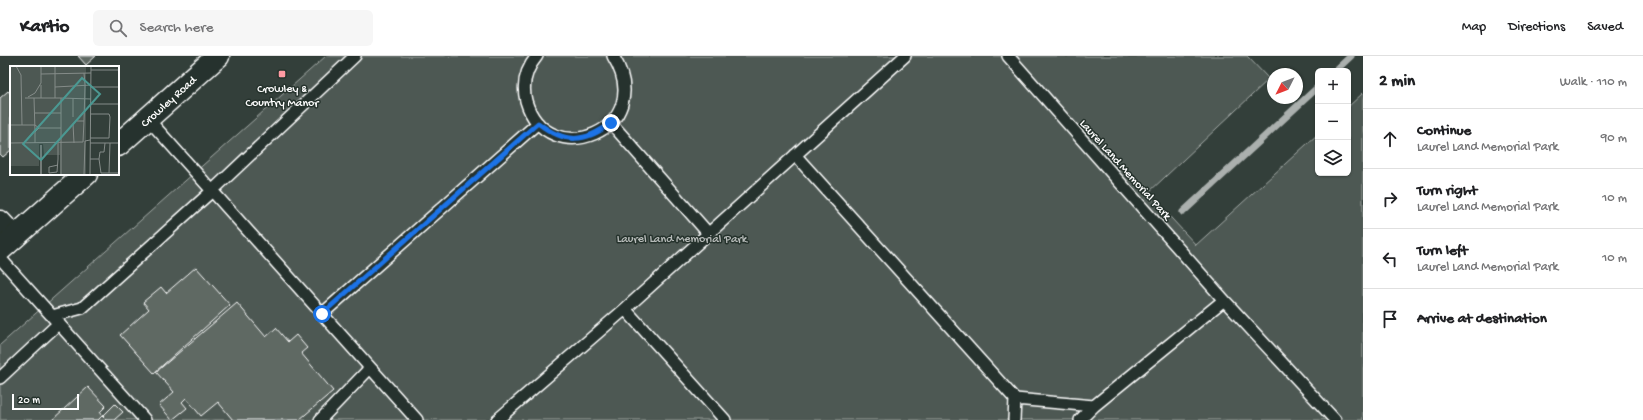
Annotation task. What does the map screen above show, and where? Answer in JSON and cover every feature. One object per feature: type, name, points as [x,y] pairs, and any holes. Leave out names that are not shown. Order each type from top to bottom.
[{"type":"main road","name":"Crowley Road","points":[[119,144],[148,119],[211,58]]},
{"type":"main road","points":[[5,236],[85,175]]},
{"type":"lane","points":[[0,378],[56,320],[82,308],[212,191],[356,56]]},
{"type":"lane","points":[[537,56],[531,63],[525,78],[524,94],[529,110],[538,123],[556,135],[566,138],[583,138],[598,133],[611,123],[619,111],[624,97],[624,83],[620,69],[612,56]]},
{"type":"lane","points":[[497,420],[625,309],[905,56]]},
{"type":"lane","name":"Laurel Land Memorial Park","points":[[1008,56],[1224,300],[1335,420]]},
{"type":"lane","points":[[148,119],[417,420]]},
{"type":"lane","points":[[322,314],[538,123]]},
{"type":"lane","points":[[611,123],[708,233]]},
{"type":"lane","points":[[795,155],[1015,399],[1094,406]]},
{"type":"lane","points":[[0,258],[145,420]]},
{"type":"lane","points":[[1080,420],[1094,406],[1224,300]]},
{"type":"lane","points":[[625,309],[725,420]]},
{"type":"lane","points":[[320,420],[370,368]]},
{"type":"lane","points":[[1014,420],[1015,399]]},
{"type":"green space","name":"Laurel Land Memorial Park","points":[[326,56],[1247,56],[1267,77],[1267,81],[1148,193],[1196,245],[1315,137],[1315,176],[1351,176],[1351,104],[1363,93],[1363,420],[0,420],[0,345]]},
{"type":"building","points":[[78,56],[96,56],[86,65]]},
{"type":"building","points":[[8,91],[10,93],[10,151],[3,157],[0,154],[0,98]]},
{"type":"building","points":[[196,267],[230,305],[154,373],[120,335],[149,309],[143,302],[161,287],[166,293]]},
{"type":"building","points":[[237,303],[266,337],[276,328],[288,342],[296,335],[307,348],[301,353],[333,391],[299,420],[233,420],[218,402],[201,416],[186,398],[182,402],[187,408],[172,420],[159,405],[174,392],[156,372]]},
{"type":"building","points":[[88,387],[106,406],[100,412],[103,416],[115,404],[123,412],[114,420],[106,420],[102,416],[98,420],[52,420]]},
{"type":"waterway","points":[[1338,68],[1351,56]]},
{"type":"waterway","points":[[1183,212],[1315,90]]},
{"type":"place","name":"Crowley & Country Manor","points":[[282,74]]},
{"type":"route","points":[[322,314],[538,123],[551,133],[566,138],[583,138],[598,133],[611,123]]}]
